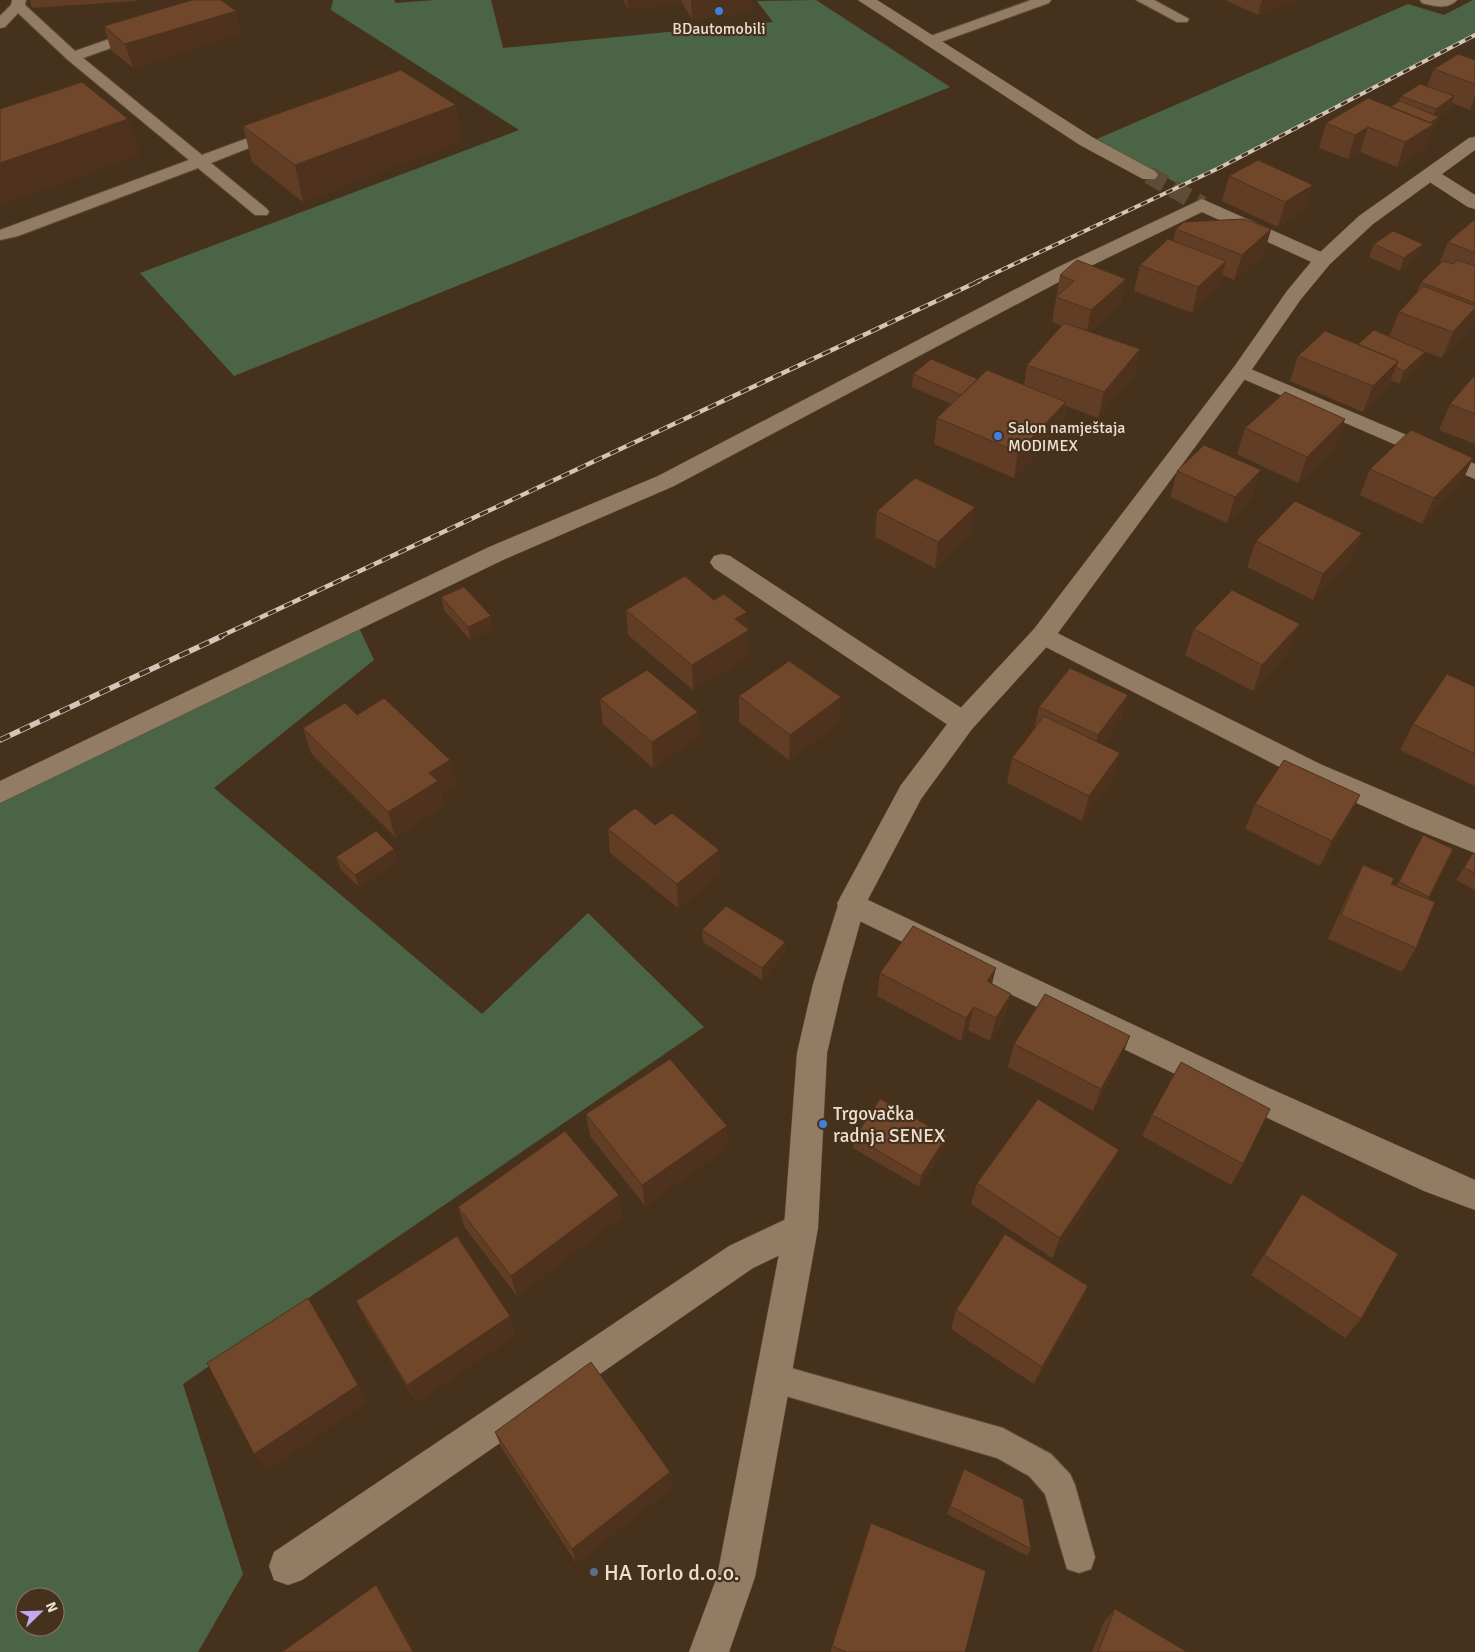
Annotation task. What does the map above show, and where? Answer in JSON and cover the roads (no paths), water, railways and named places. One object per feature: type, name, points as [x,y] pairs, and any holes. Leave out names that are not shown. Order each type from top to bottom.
[{"type":"street","points":[[866,0],[1086,140],[1149,176]]},
{"type":"street","points":[[709,1652],[736,1577],[801,1228],[812,1053],[828,984],[851,904],[911,792],[964,722],[1043,635],[1241,371],[1294,295],[1323,260],[1366,220],[1475,142]]},
{"type":"street","points":[[1431,175],[1475,203]]},
{"type":"street","points":[[0,793],[498,552],[666,481],[1055,277],[1202,205],[1323,260]]},
{"type":"street","points":[[1241,371],[1475,472]]},
{"type":"street","points":[[722,562],[964,722]]},
{"type":"street","points":[[1043,635],[1291,761],[1429,825],[1475,842]]},
{"type":"street","points":[[851,904],[1240,1090],[1436,1180],[1475,1195]]},
{"type":"street","points":[[288,1566],[741,1257],[801,1228]]},
{"type":"lane","points":[[930,41],[1044,0]]},
{"type":"lane","points":[[1142,0],[1182,19]]},
{"type":"lane","points":[[1427,0],[1440,3],[1450,0]]},
{"type":"lane","points":[[0,24],[18,3],[73,57],[261,212]]},
{"type":"lane","points":[[73,57],[152,28]]},
{"type":"lane","points":[[93,94],[112,88]]},
{"type":"lane","points":[[0,235],[12,233],[291,127]]},
{"type":"lane","points":[[773,1378],[1003,1444],[1040,1465],[1059,1486],[1079,1557]]},
{"type":"tunnel","points":[[1149,175],[1202,205]]},
{"type":"railway","points":[[976,282],[1219,168],[1475,35]]},
{"type":"railway","points":[[219,637],[979,281]]},
{"type":"railway","points":[[0,740],[222,636]]},
{"type":"place","name":"BDautomobili","points":[[719,11]]},
{"type":"place","name":"Salon namještaja MODIMEX","points":[[998,436]]},
{"type":"place","name":"Trgovačka radnja SENEX","points":[[823,1124]]},
{"type":"place","name":"HA Torlo d.o.o.","points":[[594,1572]]}]
